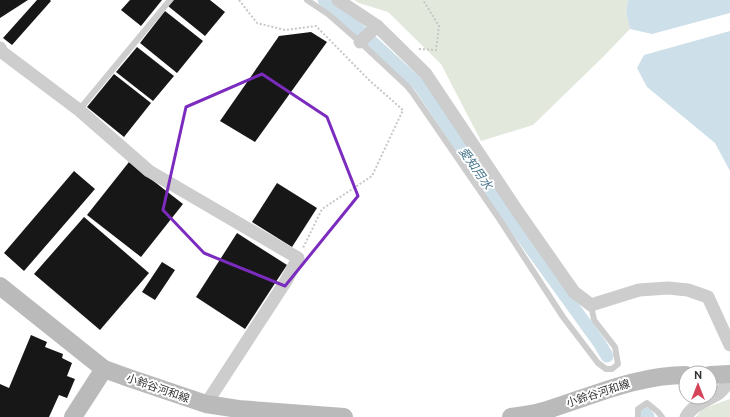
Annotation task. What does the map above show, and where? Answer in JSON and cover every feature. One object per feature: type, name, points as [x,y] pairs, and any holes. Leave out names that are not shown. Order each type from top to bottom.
[{"type":"main road","name":"小鈴谷河和線","points":[[0,286],[104,369],[206,404],[238,409],[344,417]]},
{"type":"main road","points":[[73,417],[104,369]]},
{"type":"main road","points":[[718,375],[730,374]]},
{"type":"main road","name":"小鈴谷河和線","points":[[511,417],[545,411],[635,382],[678,376]]},
{"type":"street","points":[[338,0],[375,28],[426,74],[514,206],[574,292],[591,306],[639,290],[668,288],[688,290],[708,297],[730,345]]},
{"type":"street","points":[[360,42],[375,28]]},
{"type":"street","points":[[0,48],[2,52],[79,110],[149,171],[298,258],[286,281],[206,404]]},
{"type":"street","points":[[686,417],[691,410],[720,392],[730,381]]},
{"type":"lane","points":[[79,110],[170,0]]},
{"type":"lane","points":[[307,0],[328,14],[360,42],[412,92],[500,220],[563,317],[598,363],[606,369],[612,369],[618,364],[615,347],[594,320],[591,306]]},
{"type":"lane","points":[[638,417],[638,409],[647,403],[662,417]]},
{"type":"path","points":[[239,0],[257,23],[285,30],[316,26],[370,81],[403,110],[372,176],[322,209],[298,258]]},
{"type":"path","points":[[413,49],[436,50],[439,26],[424,0]]},
{"type":"highlighted area","points":[[262,74],[327,117],[358,196],[285,286],[204,253],[163,210],[186,107]]},
{"type":"shaded area","points":[[354,0],[628,0],[626,12],[630,29],[533,125],[481,141],[441,64],[388,12]]},
{"type":"shaded area","points":[[628,0],[730,0],[730,13],[652,34],[630,29],[626,12]]},
{"type":"shaded area","points":[[730,31],[730,171],[715,143],[647,87],[637,68],[644,55]]},
{"type":"shaded area","points":[[730,399],[730,417],[696,417],[702,409],[718,405],[718,403]]},
{"type":"building","points":[[0,0],[28,0],[0,18]]},
{"type":"building","points":[[37,0],[51,1],[12,45],[3,38]]},
{"type":"building","points":[[130,0],[162,0],[141,26],[121,10]]},
{"type":"building","points":[[174,0],[210,0],[225,12],[205,36],[168,6]]},
{"type":"building","points":[[165,11],[203,41],[177,73],[140,43]]},
{"type":"building","points":[[311,32],[327,42],[255,142],[220,121],[279,36]]},
{"type":"building","points":[[137,47],[174,76],[153,101],[116,72]]},
{"type":"building","points":[[114,74],[151,103],[124,137],[87,107]]},
{"type":"building","points":[[129,162],[183,204],[141,257],[87,215]]},
{"type":"building","points":[[74,171],[95,189],[24,271],[4,253]]},
{"type":"building","points":[[277,183],[317,208],[292,247],[252,222]]},
{"type":"building","points":[[84,217],[149,273],[100,330],[34,274]]},
{"type":"building","points":[[237,233],[287,265],[245,329],[196,297]]},
{"type":"building","points":[[162,262],[175,270],[155,300],[142,292]]},
{"type":"building","points":[[31,335],[47,342],[45,347],[63,354],[62,358],[72,363],[67,376],[75,379],[67,398],[59,395],[49,417],[0,417],[0,384],[9,388]]},
{"type":"waterway","name":"愛知用水","points":[[324,0],[335,8],[420,86],[504,211],[600,344],[607,356]]},
{"type":"waterway","name":"愛知用水","points":[[645,413],[648,417]]}]
